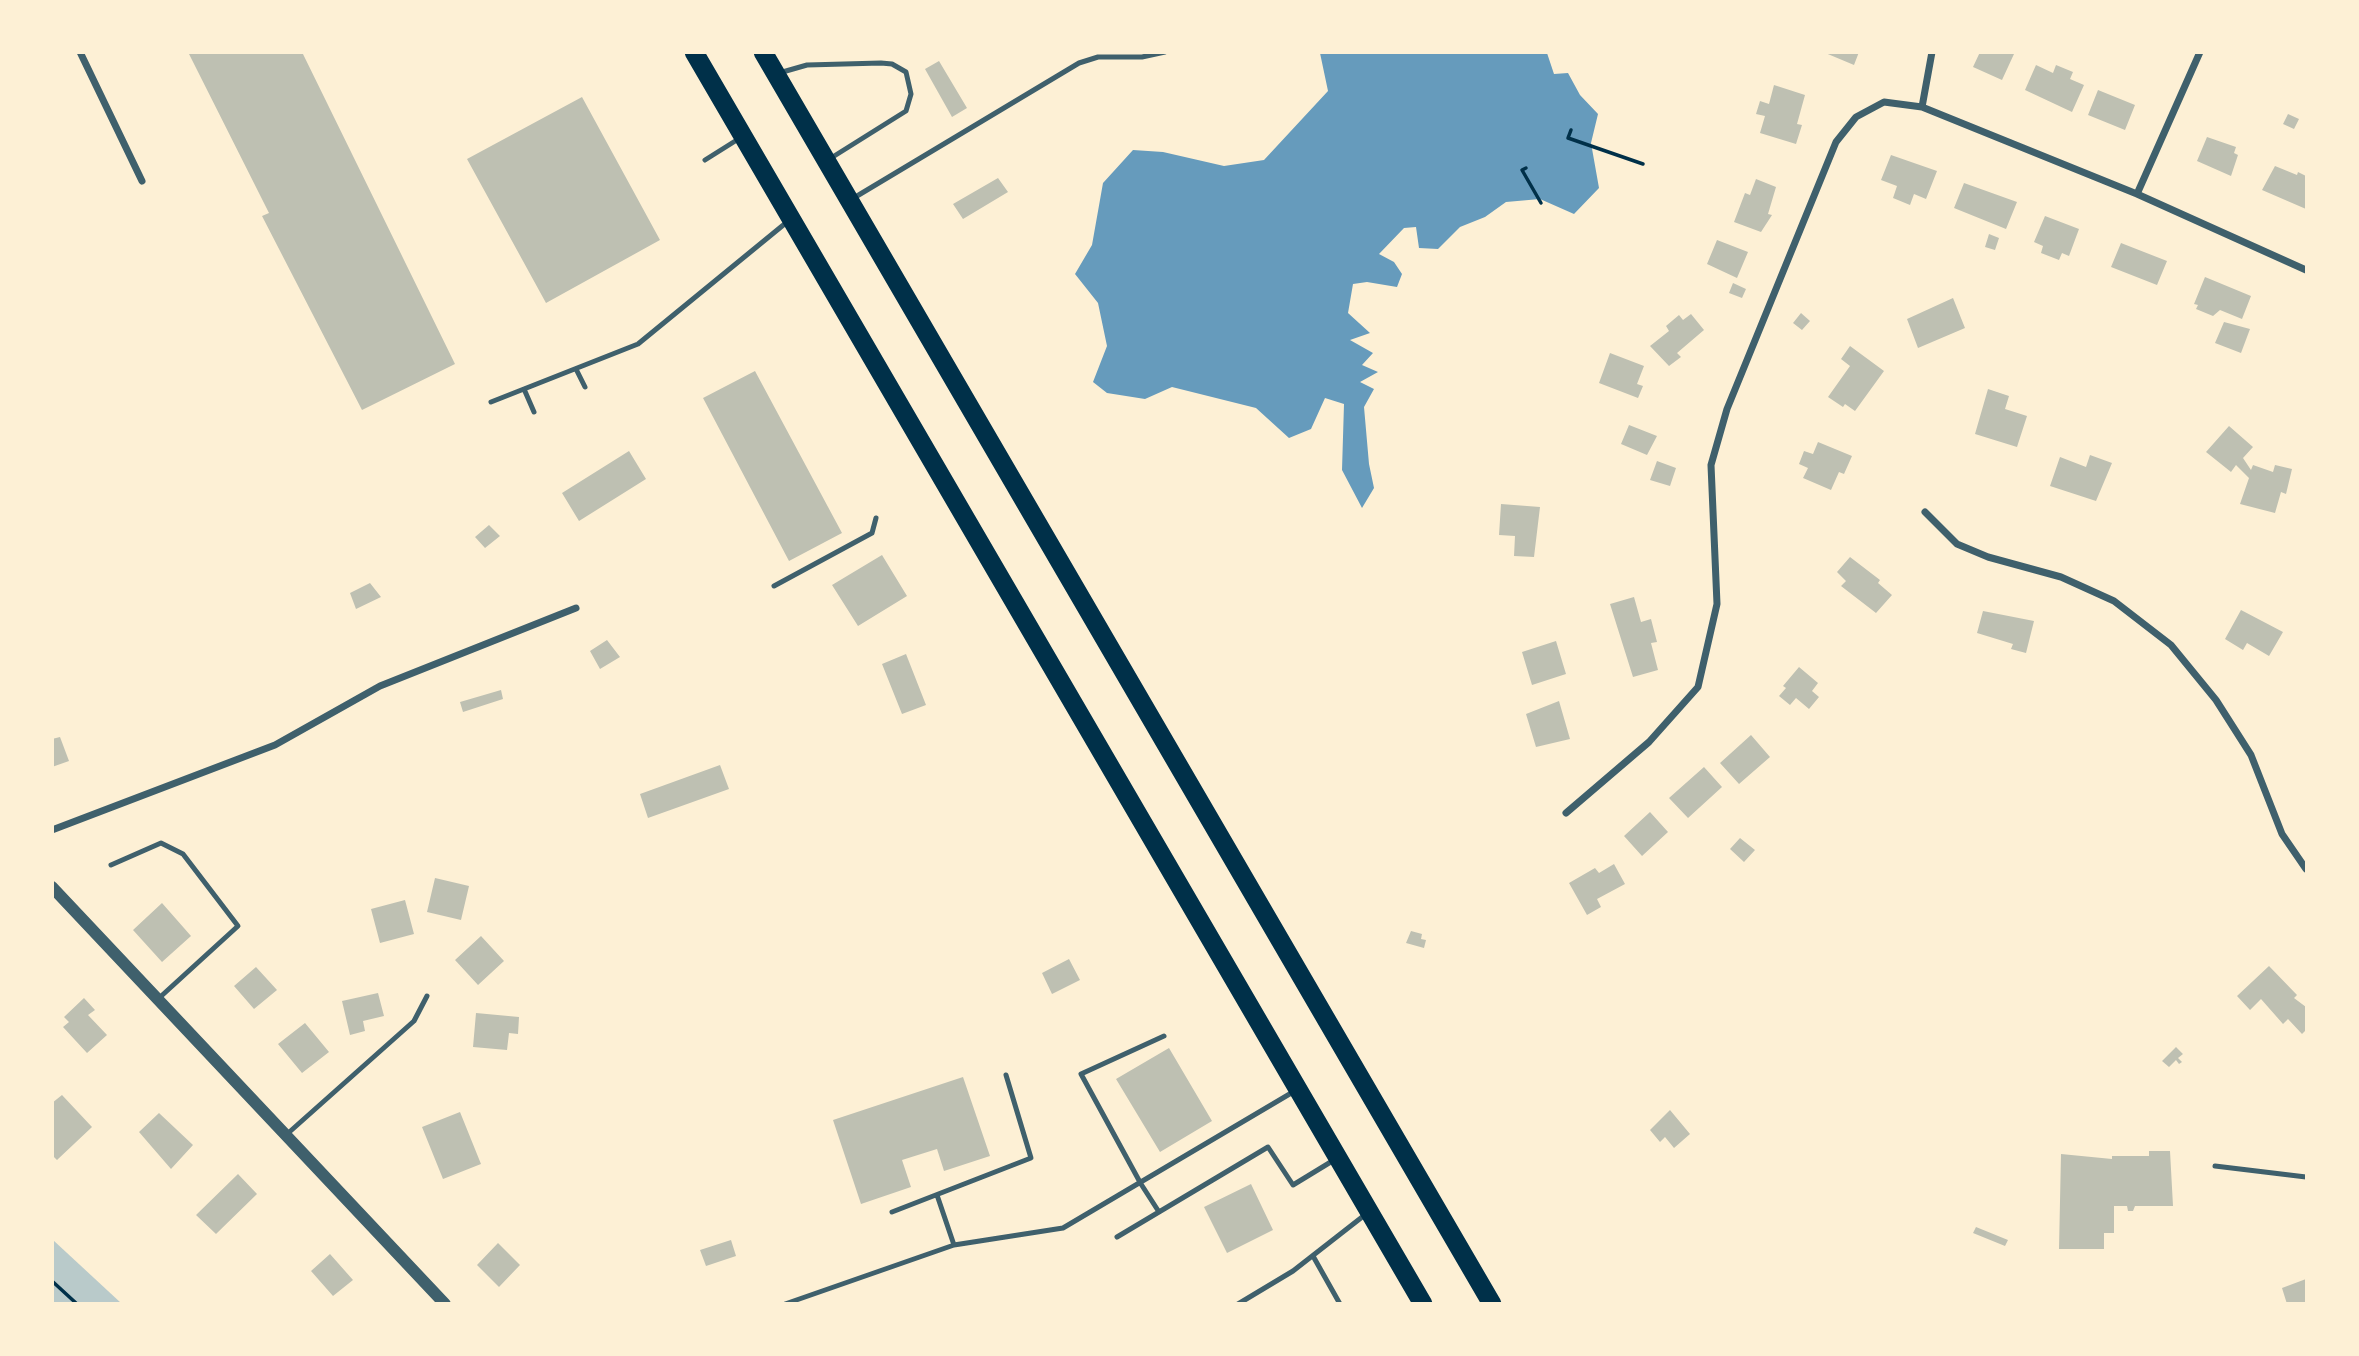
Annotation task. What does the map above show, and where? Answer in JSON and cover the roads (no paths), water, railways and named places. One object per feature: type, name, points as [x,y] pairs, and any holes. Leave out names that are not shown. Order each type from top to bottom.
[{"type":"highway","points":[[694,52],[1423,1304]]},
{"type":"highway","points":[[763,52],[1492,1304]]},
{"type":"street","points":[[80,52],[142,181]]},
{"type":"street","points":[[1922,107],[1932,52]]},
{"type":"street","points":[[2137,194],[2200,52]]},
{"type":"street","points":[[1566,813],[1649,742],[1698,687],[1717,604],[1710,465],[1727,409],[1836,142],[1856,117],[1884,102],[1922,107],[2137,194],[2306,270]]},
{"type":"street","points":[[1925,512],[1957,544],[1988,557],[2061,577],[2115,601],[2171,645],[2216,700],[2251,755],[2282,834],[2306,869]]},
{"type":"street","points":[[52,830],[275,745],[380,687],[576,608]]},
{"type":"street","points":[[52,887],[445,1304]]},
{"type":"lane","points":[[850,200],[1062,72],[1099,55],[1142,57],[1165,52]]},
{"type":"lane","points":[[776,74],[807,65],[881,62],[892,64],[906,72],[911,94],[906,111],[827,161]]},
{"type":"lane","points":[[705,160],[743,137]]},
{"type":"lane","points":[[491,402],[638,345],[790,219]]},
{"type":"lane","points":[[576,369],[586,387]]},
{"type":"lane","points":[[524,389],[534,412]]},
{"type":"lane","points":[[774,586],[872,533],[876,517]]},
{"type":"lane","points":[[111,865],[161,843],[183,853],[238,926],[158,999]]},
{"type":"lane","points":[[286,1135],[414,1021],[427,996]]},
{"type":"lane","points":[[1159,1212],[1140,1184],[1081,1074],[1164,1037]]},
{"type":"lane","points":[[892,1212],[1031,1158],[1006,1075]]},
{"type":"lane","points":[[785,1304],[954,1245],[1063,1228],[1296,1090]]},
{"type":"lane","points":[[1117,1237],[1268,1147],[1293,1185],[1337,1158]]},
{"type":"lane","points":[[2215,1166],[2306,1177]]},
{"type":"lane","points":[[937,1195],[954,1245]]},
{"type":"lane","points":[[1237,1304],[1293,1271],[1369,1212]]},
{"type":"lane","points":[[1313,1256],[1340,1304]]},
{"type":"water","points":[[1320,53],[1547,53],[1554,74],[1568,73],[1580,95],[1598,114],[1591,143],[1599,188],[1574,214],[1540,199],[1506,202],[1485,217],[1460,227],[1438,249],[1419,248],[1416,227],[1404,228],[1379,254],[1394,262],[1402,274],[1397,287],[1367,282],[1353,284],[1348,313],[1370,333],[1350,340],[1373,353],[1362,365],[1378,372],[1360,382],[1374,389],[1364,407],[1374,488],[1362,508],[1342,470],[1344,404],[1325,398],[1311,429],[1289,438],[1256,408],[1172,387],[1145,399],[1107,393],[1093,382],[1107,346],[1098,303],[1075,274],[1092,245],[1103,183],[1133,150],[1163,152],[1224,166],[1264,160],[1328,91]]}]
